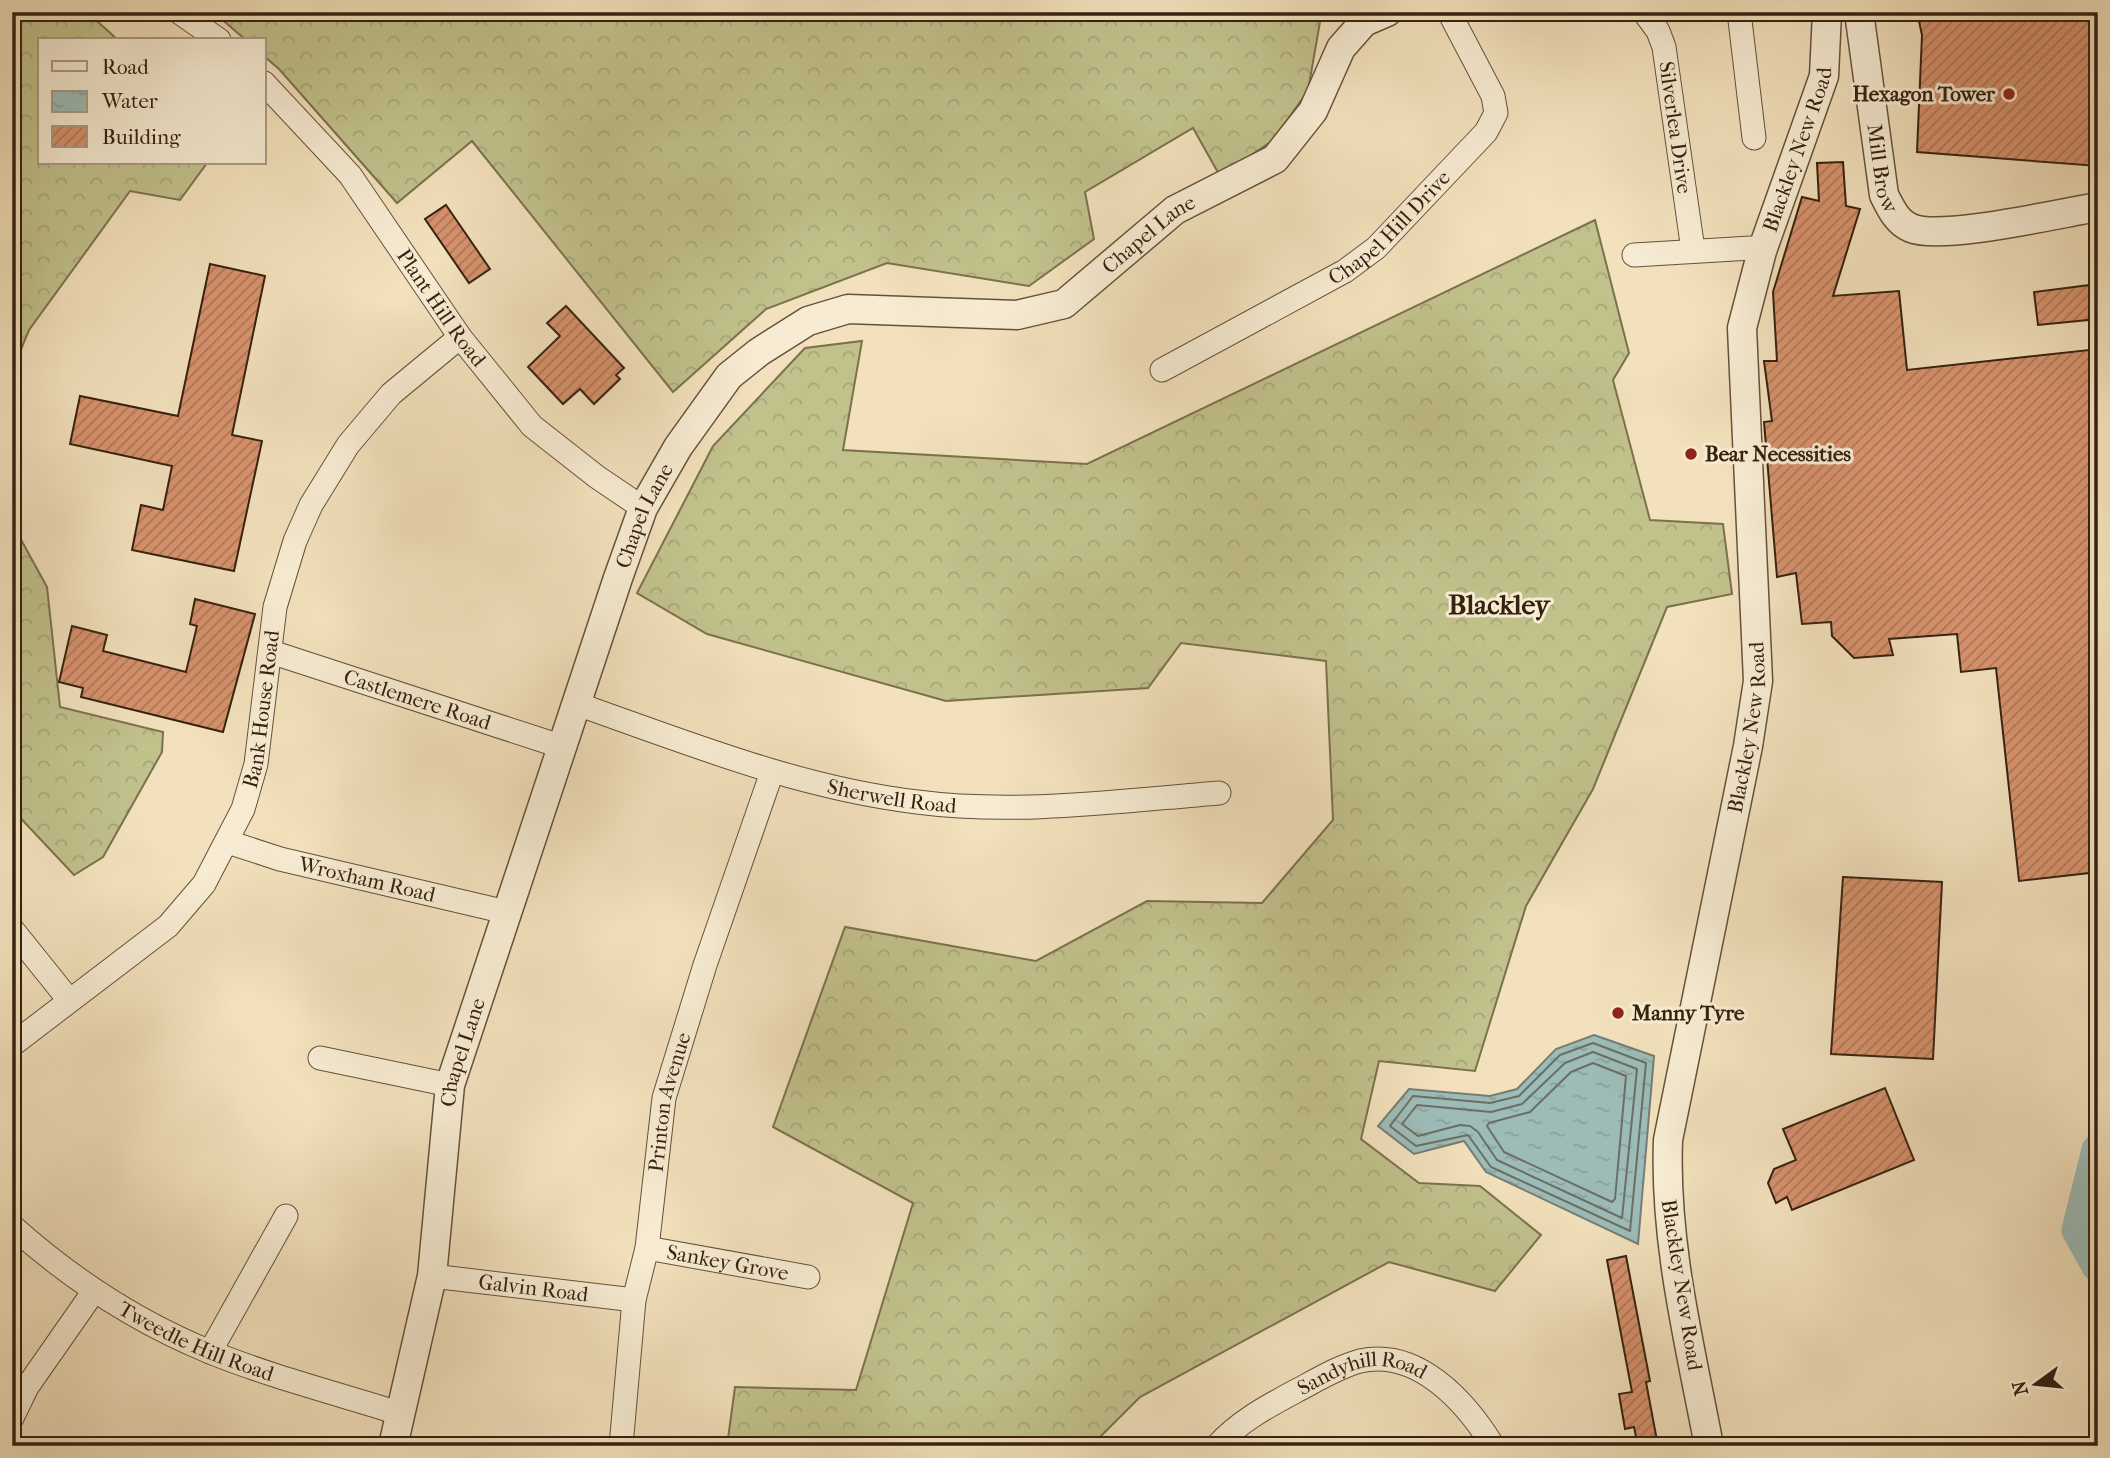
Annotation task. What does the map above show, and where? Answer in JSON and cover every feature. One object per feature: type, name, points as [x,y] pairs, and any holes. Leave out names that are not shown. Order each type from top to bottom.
[{"type":"street","points":[[179,12],[216,38]]},
{"type":"street","name":"Chapel Lane","points":[[393,1446],[432,1276],[450,1085],[643,508],[678,447],[729,376],[786,332],[808,321],[849,309],[1017,315],[1064,304],[1175,210],[1275,159],[1313,111],[1346,41],[1364,22],[1387,12]]},
{"type":"street","name":"Chapel Hill Drive","points":[[1162,370],[1355,263],[1376,248],[1486,132],[1496,113],[1493,96],[1449,12]]},
{"type":"street","name":"Silverlea Drive","points":[[1644,12],[1658,31],[1664,47],[1693,250]]},
{"type":"street","points":[[1739,12],[1754,138]]},
{"type":"street","name":"Blackley New Road","points":[[1709,1446],[1669,1226],[1666,1183],[1668,1140],[1748,746],[1758,681],[1742,328],[1762,251],[1821,88],[1827,53],[1827,12]]},
{"type":"street","name":"Mill Brow","points":[[1859,12],[1885,195],[1899,221],[1912,229],[1944,232],[2098,208]]},
{"type":"street","name":"Plant Hill Road","points":[[266,85],[350,175],[460,337],[532,426],[597,477],[643,508]]},
{"type":"street","points":[[1634,255],[1751,248],[1762,251]]},
{"type":"street","name":"Bank House Road","points":[[12,1045],[168,926],[204,884],[243,809],[256,764],[282,580],[295,541],[320,487],[348,445],[391,394],[460,337]]},
{"type":"street","name":"Castlemere Road","points":[[271,652],[563,747]]},
{"type":"street","name":"Sherwell Road","points":[[577,704],[772,772],[841,790],[918,803],[1005,807],[1219,793]]},
{"type":"street","name":"Printon Avenue","points":[[621,1446],[634,1300],[647,1248],[664,1098],[705,965],[772,772]]},
{"type":"street","name":"Wroxham Road","points":[[228,842],[280,859],[506,912]]},
{"type":"street","points":[[12,929],[69,1000]]},
{"type":"street","points":[[320,1058],[450,1085]]},
{"type":"street","points":[[210,1352],[286,1216]]},
{"type":"street","name":"Tweedle Hill Road","points":[[12,1226],[94,1291],[210,1352],[402,1414]]},
{"type":"street","name":"Sankey Grove","points":[[647,1248],[808,1277]]},
{"type":"street","name":"Galvin Road","points":[[432,1276],[634,1300]]},
{"type":"street","points":[[12,1418],[27,1387],[94,1291]]},
{"type":"street","name":"Sandyhill Road","points":[[1217,1446],[1244,1421],[1328,1374],[1362,1361],[1380,1360],[1397,1361],[1429,1375],[1466,1411],[1493,1446]]},
{"type":"green space","points":[[12,12],[87,12],[116,38],[38,38],[38,164],[206,164],[180,200],[130,191],[29,330],[12,371]]},
{"type":"green space","points":[[213,12],[1328,12],[1321,16],[1308,91],[1272,141],[1220,176],[1193,128],[1085,192],[1094,239],[1029,286],[887,263],[766,309],[673,392],[472,141],[397,203],[279,69],[266,58],[266,38],[244,38]]},
{"type":"green space","points":[[1595,220],[1629,353],[1613,380],[1650,520],[1723,524],[1732,594],[1667,607],[1593,789],[1526,906],[1475,1071],[1379,1061],[1361,1139],[1419,1183],[1480,1186],[1541,1235],[1495,1291],[1389,1262],[1140,1397],[1091,1446],[727,1446],[735,1387],[856,1390],[913,1203],[773,1127],[845,927],[1036,961],[1147,901],[1262,903],[1333,820],[1326,661],[1181,643],[1148,688],[946,701],[707,634],[637,593],[713,446],[805,348],[862,341],[843,450],[1087,464]]},
{"type":"green space","points":[[12,515],[18,534],[47,587],[60,707],[163,732],[162,752],[103,857],[74,875],[12,809]]},
{"type":"water","points":[[1594,1035],[1654,1056],[1638,1244],[1486,1172],[1464,1141],[1414,1154],[1378,1126],[1409,1089],[1490,1096],[1517,1089],[1556,1049]]},
{"type":"building","name":"Hexagon Tower","points":[[1917,12],[2098,12],[2098,166],[1917,152],[1922,35]]},
{"type":"building","points":[[1843,162],[1846,206],[1860,209],[1833,296],[1899,291],[1907,370],[2098,349],[2098,872],[2019,881],[1996,668],[1961,672],[1957,634],[1889,639],[1893,655],[1854,658],[1832,636],[1831,622],[1802,624],[1796,573],[1777,577],[1764,422],[1772,421],[1764,361],[1777,361],[1773,292],[1802,197],[1819,201],[1817,163]]},
{"type":"building","points":[[446,205],[490,269],[469,283],[425,219]]},
{"type":"building","points":[[210,264],[265,276],[232,435],[262,441],[234,571],[132,550],[141,505],[163,510],[172,466],[70,444],[80,396],[178,416]]},
{"type":"building","points":[[2098,284],[2098,319],[2038,325],[2034,292]]},
{"type":"building","points":[[566,306],[624,368],[616,375],[620,379],[594,404],[580,389],[563,404],[528,367],[560,336],[547,323]]},
{"type":"building","points":[[195,599],[255,614],[223,732],[81,697],[83,688],[59,682],[72,626],[107,635],[103,651],[186,672],[197,626],[190,624]]},
{"type":"building","points":[[1843,877],[1942,882],[1933,1059],[1831,1054]]},
{"type":"building","points":[[1885,1088],[1914,1160],[1792,1210],[1787,1197],[1776,1203],[1768,1183],[1774,1169],[1796,1160],[1783,1129]]},
{"type":"building","points":[[1626,1256],[1650,1381],[1646,1382],[1658,1446],[1638,1446],[1634,1427],[1625,1429],[1619,1394],[1632,1392],[1607,1260]]},
{"type":"waterway","points":[[2098,1150],[2078,1230],[2098,1266]]},
{"type":"place","name":"Hexagon Tower","points":[[2009,94]]},
{"type":"place","name":"Bear Necessities","points":[[1691,454]]},
{"type":"place","name":"Manny Tyre","points":[[1618,1013]]},
{"type":"district","name":"Blackley","points":[[1499,604]]}]
